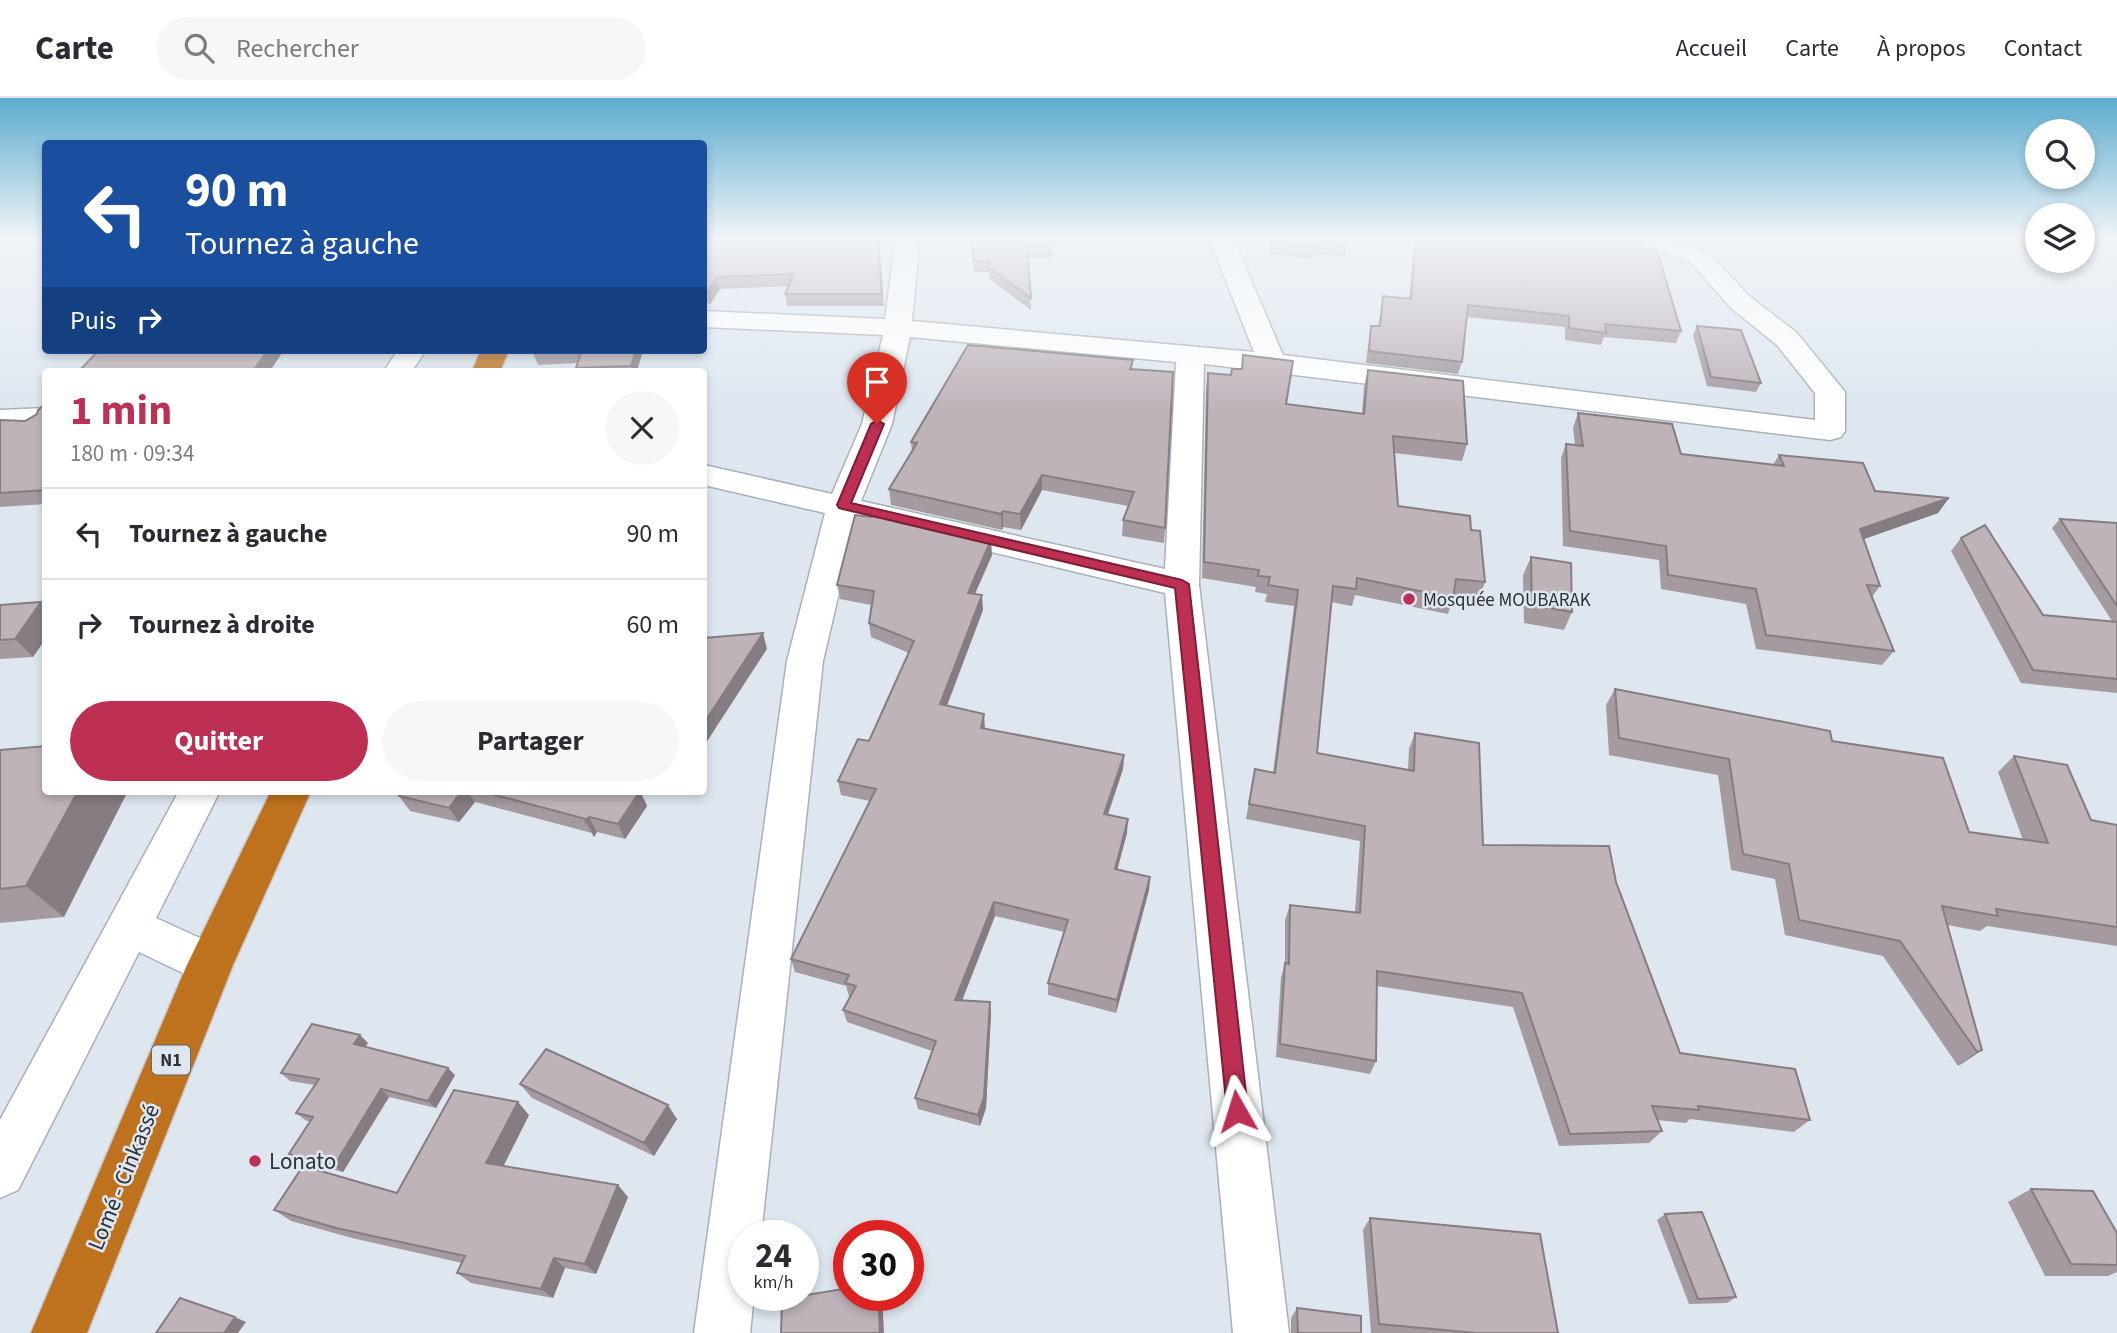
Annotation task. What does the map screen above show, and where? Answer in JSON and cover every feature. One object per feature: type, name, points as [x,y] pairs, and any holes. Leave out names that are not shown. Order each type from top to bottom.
[{"type":"highway","name":"Lomé - Cinkassé","points":[[59,1333],[210,965],[289,795]]},
{"type":"street","points":[[722,1333],[805,661],[843,505],[877,424],[898,328],[902,296]]},
{"type":"street","points":[[1245,296],[1272,362]]},
{"type":"street","points":[[707,319],[898,328],[1190,357],[1272,362],[1830,431],[1830,392],[1787,339],[1734,296]]},
{"type":"street","points":[[1190,357],[1182,584],[1261,1333]]},
{"type":"street","points":[[0,419],[42,417]]},
{"type":"street","points":[[707,476],[1182,584]]},
{"type":"street","points":[[0,1172],[199,795]]},
{"type":"street","points":[[129,926],[210,965]]},
{"type":"building","points":[[1383,296],[1411,299],[1411,296],[1671,296],[1681,331],[1605,324],[1606,333],[1569,328],[1569,316],[1468,305],[1462,362],[1369,351],[1371,326],[1380,326]]},
{"type":"building","points":[[1697,326],[1741,330],[1761,383],[1711,377]]},
{"type":"building","points":[[968,345],[1133,360],[1130,369],[1173,372],[1165,528],[1123,520],[1134,492],[1042,475],[1020,514],[1003,511],[1001,514],[889,489],[917,443],[911,442]]},
{"type":"building","points":[[95,354],[265,354],[255,368],[82,368]]},
{"type":"building","points":[[581,354],[635,354],[631,366],[576,368]]},
{"type":"building","points":[[1243,355],[1293,361],[1286,404],[1364,414],[1368,370],[1463,381],[1467,444],[1393,436],[1398,506],[1470,516],[1471,530],[1480,531],[1485,582],[1456,579],[1453,598],[1357,578],[1356,589],[1333,586],[1317,753],[1414,771],[1415,733],[1479,743],[1483,845],[1609,846],[1616,882],[1680,1053],[1795,1069],[1810,1120],[1698,1106],[1699,1110],[1652,1106],[1662,1131],[1570,1134],[1522,993],[1377,971],[1376,1061],[1280,1044],[1285,963],[1289,964],[1290,905],[1360,913],[1365,826],[1249,804],[1255,769],[1275,773],[1298,590],[1268,585],[1270,577],[1258,576],[1259,570],[1204,562],[1208,373],[1231,375],[1232,369],[1242,369]]},
{"type":"building","points":[[42,406],[42,490],[0,493],[0,420],[25,421],[37,414]]},
{"type":"building","points":[[1578,413],[1672,424],[1681,454],[1784,466],[1779,455],[1863,463],[1875,491],[1949,498],[1860,529],[1880,586],[1867,585],[1894,651],[1766,635],[1756,589],[1668,575],[1666,546],[1570,531],[1566,444],[1583,446]]},
{"type":"building","points":[[875,513],[991,540],[968,593],[982,595],[940,704],[984,714],[981,728],[1124,755],[1104,814],[1128,819],[1115,869],[1150,877],[1117,1000],[1048,983],[1068,920],[994,902],[955,1000],[990,1002],[984,1097],[978,1115],[915,1098],[936,1041],[843,1010],[856,986],[845,983],[849,975],[791,959],[876,789],[838,781],[858,739],[869,741],[914,641],[869,623],[874,591],[837,585],[855,515],[872,517]]},
{"type":"building","points":[[2060,519],[2117,523],[2117,606]]},
{"type":"building","points":[[1985,525],[2043,615],[2117,622],[2117,679],[2033,670],[1961,538]]},
{"type":"building","points":[[1531,557],[1571,563],[1572,612],[1532,605]]},
{"type":"building","points":[[41,602],[15,639],[0,640],[0,605]]},
{"type":"building","points":[[763,633],[707,718],[707,638]]},
{"type":"building","points":[[1615,689],[1830,731],[1832,741],[1943,758],[1969,832],[2048,843],[2014,756],[2067,765],[2091,820],[2117,825],[2117,927],[1996,909],[1998,916],[1942,906],[1982,1050],[1977,1052],[1900,941],[1799,920],[1789,864],[1743,854],[1729,759],[1619,738]]},
{"type":"building","points":[[42,746],[42,795],[76,795],[26,886],[0,889],[0,750]]},
{"type":"building","points":[[400,795],[459,795],[449,808]]},
{"type":"building","points":[[495,795],[637,795],[618,824],[589,817],[586,822],[586,819]]},
{"type":"building","points":[[312,1024],[360,1035],[354,1044],[448,1068],[428,1101],[381,1089],[334,1166],[289,1154],[313,1117],[296,1113],[319,1079],[281,1073]]},
{"type":"building","points":[[546,1049],[668,1105],[644,1143],[520,1084]]},
{"type":"building","points":[[454,1090],[518,1102],[486,1163],[618,1185],[585,1264],[554,1258],[541,1289],[457,1273],[465,1256],[336,1228],[274,1210],[303,1166],[397,1193]]},
{"type":"building","points":[[2031,1189],[2093,1191],[2117,1233],[2117,1265],[2071,1264]]},
{"type":"building","points":[[1702,1212],[1736,1297],[1698,1299],[1665,1214]]},
{"type":"building","points":[[1370,1218],[1540,1234],[1558,1333],[1476,1333],[1379,1324]]},
{"type":"building","points":[[833,1291],[833,1311],[879,1311],[880,1333],[781,1333],[782,1311],[819,1311],[819,1293]]},
{"type":"building","points":[[180,1298],[235,1317],[224,1333],[156,1333]]},
{"type":"building","points":[[1297,1308],[1361,1316],[1361,1333],[1298,1333]]},
{"type":"place","name":"Mosquée MOUBARAK","points":[[1409,599]]},
{"type":"place","name":"Lonato","points":[[255,1161]]},
{"type":"route","points":[[877,424],[843,505],[1182,584],[1237,1111]]}]
